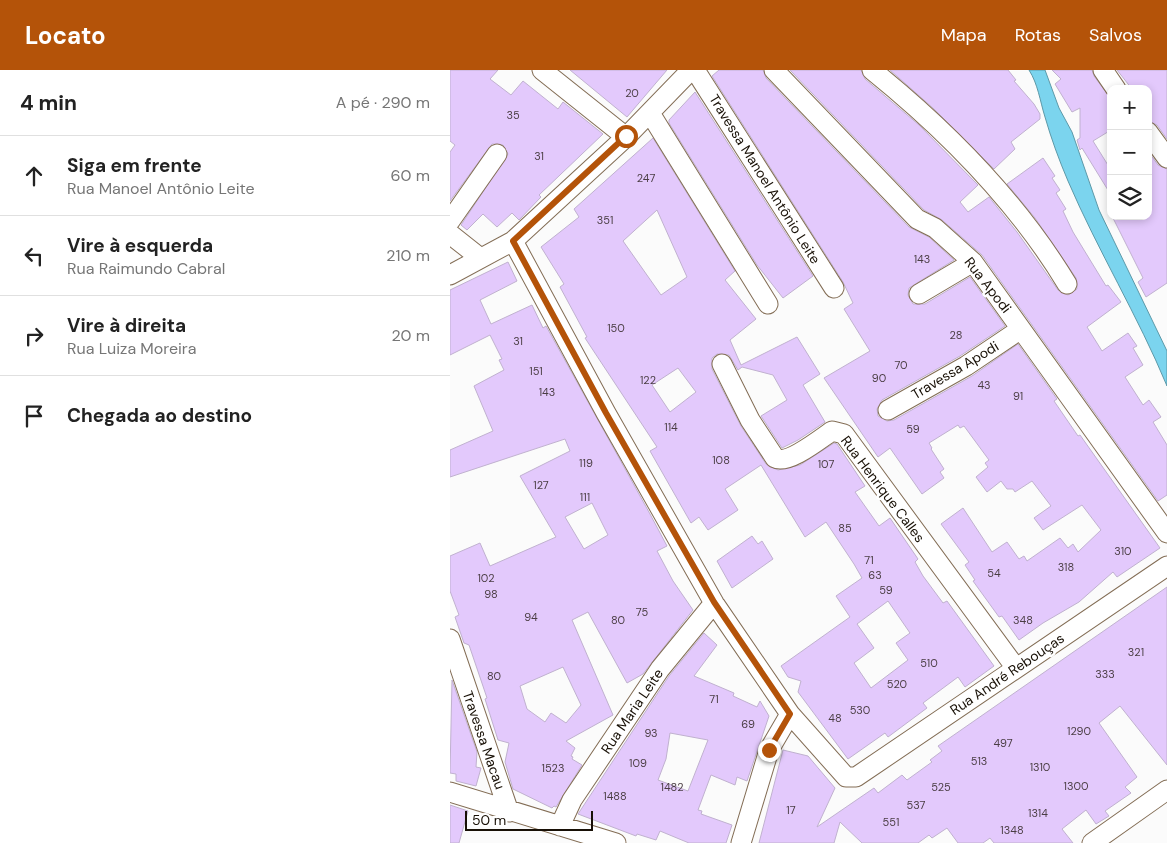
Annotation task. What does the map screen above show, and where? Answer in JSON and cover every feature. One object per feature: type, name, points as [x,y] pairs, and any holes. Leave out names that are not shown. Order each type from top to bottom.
[{"type":"street","points":[[542,70],[626,136]]},
{"type":"street","points":[[450,275],[479,257],[513,241],[650,113],[691,70]]},
{"type":"street","name":"Travessa Manoel Antônio Leite","points":[[695,70],[834,288]]},
{"type":"street","name":"Rua Apodi","points":[[774,70],[917,219],[935,228],[973,262],[1167,533]]},
{"type":"street","points":[[872,70],[901,94],[994,187],[1052,259],[1067,284]]},
{"type":"street","points":[[1103,70],[1113,85]]},
{"type":"street","points":[[650,113],[768,304]]},
{"type":"street","points":[[1152,137],[1167,158]]},
{"type":"street","points":[[450,221],[497,154]]},
{"type":"street","points":[[450,234],[479,257]]},
{"type":"street","points":[[513,241],[606,413],[714,602],[790,714],[769,750],[741,843]]},
{"type":"street","points":[[918,294],[973,262]]},
{"type":"street","name":"Travessa Apodi","points":[[888,410],[966,366],[1021,329]]},
{"type":"street","name":"Rua Henrique Calles","points":[[722,364],[750,420],[775,458],[785,460],[832,431],[844,434],[1016,668]]},
{"type":"street","name":"Rua André Rebouças","points":[[790,714],[846,777],[856,778],[1167,566]]},
{"type":"street","name":"Rua Maria Leite","points":[[560,826],[572,800],[660,669],[714,602]]},
{"type":"street","name":"Travessa Macau","points":[[450,639],[509,812]]},
{"type":"street","points":[[1092,843],[1167,790]]},
{"type":"street","points":[[450,792],[509,812],[616,843]]},
{"type":"water","points":[[1029,70],[1045,70],[1059,108],[1072,132],[1099,210],[1167,351],[1167,386],[1144,334],[1092,233],[1068,181],[1050,133],[1037,87]]},
{"type":"building","points":[[450,70],[498,70],[490,79],[511,95],[523,81],[558,109],[563,102],[603,134],[539,195],[541,197],[519,220],[512,213],[497,227],[483,214],[467,230],[461,225],[508,154],[503,145],[492,144],[450,201],[450,152],[455,145],[450,141]]},
{"type":"building","points":[[570,70],[667,70],[627,117]]},
{"type":"building","points":[[719,70],[763,70],[766,78],[909,227],[929,237],[954,260],[909,288],[908,295],[913,304],[925,304],[970,277],[1005,326],[960,356],[882,400],[877,409],[878,416],[887,421],[894,420],[972,376],[1018,344],[1057,399],[1054,401],[1078,436],[1080,435],[1160,548],[1117,577],[1113,572],[1079,602],[1043,623],[1019,640],[1002,616],[999,617],[973,581],[975,580],[965,565],[969,562],[941,524],[963,508],[992,552],[1007,542],[1019,559],[1024,556],[1027,561],[1060,538],[1068,548],[1073,544],[1078,552],[1101,530],[1082,505],[1043,530],[1034,518],[1051,506],[1032,481],[1015,492],[1013,489],[1007,489],[1001,481],[987,492],[976,477],[988,467],[985,463],[989,460],[964,426],[960,428],[958,425],[929,443],[944,469],[940,472],[944,478],[922,494],[890,448],[878,457],[824,378],[870,351],[844,309],[853,303],[843,282],[712,76]]},
{"type":"building","points":[[790,70],[861,70],[865,79],[919,125],[978,185],[960,202],[968,212],[989,197],[1017,232],[1058,290],[1068,295],[1077,289],[1076,278],[1035,218],[1007,184],[1043,158],[1055,176],[1052,178],[1060,190],[1056,193],[1066,209],[1063,211],[1073,232],[1106,286],[1108,285],[1121,302],[1087,327],[1102,351],[1128,333],[1137,346],[1133,348],[1143,365],[1125,377],[1143,405],[1149,400],[1161,417],[1153,422],[1167,445],[1167,495],[1158,501],[982,255],[942,220],[924,210]]},
{"type":"building","points":[[890,70],[1008,70],[1016,80],[1014,81],[1034,104],[1040,114],[1040,119],[1011,142],[1015,149],[994,169],[934,109]]},
{"type":"building","points":[[1052,70],[1092,70],[1094,76],[1107,94],[1107,132],[1093,141],[1107,164],[1107,189],[1082,148],[1080,150],[1077,140],[1080,138],[1080,108],[1072,112],[1055,84],[1061,79]]},
{"type":"building","points":[[1117,70],[1167,70],[1167,139],[1157,125],[1152,123],[1152,85],[1129,85]]},
{"type":"building","points":[[695,92],[813,276],[783,298],[757,265],[669,123],[669,120]]},
{"type":"building","points":[[653,138],[735,271],[725,280],[756,319],[730,340],[741,365],[797,337],[820,374],[803,385],[825,422],[782,448],[761,416],[787,400],[773,375],[742,367],[738,370],[729,355],[717,354],[712,358],[712,369],[741,426],[766,464],[778,470],[800,465],[834,443],[837,444],[865,486],[855,492],[879,526],[890,518],[918,559],[915,562],[923,576],[943,603],[947,601],[994,666],[965,687],[958,677],[923,703],[927,708],[888,737],[885,733],[848,759],[798,692],[801,681],[788,677],[781,666],[850,617],[836,596],[862,578],[826,522],[805,537],[761,465],[725,489],[738,510],[708,530],[699,517],[691,523],[650,451],[657,447],[585,338],[587,337],[560,287],[564,284],[541,247],[579,217],[574,209]],"holes":[[[657,210],[687,277],[661,295],[623,241]],[[678,368],[696,392],[670,412],[652,385]],[[888,601],[910,633],[896,643],[908,660],[871,688],[854,663],[874,648],[857,624]]]},
{"type":"building","points":[[1152,157],[1158,165],[1167,169],[1167,283],[1146,297],[1138,282],[1143,278],[1114,220],[1152,220]]},
{"type":"building","points":[[508,262],[517,281],[480,300],[491,324],[532,305],[543,328],[546,326],[667,546],[657,551],[673,581],[693,610],[643,674],[627,683],[588,612],[572,620],[613,715],[566,741],[575,748],[571,756],[573,757],[572,759],[582,765],[556,807],[552,808],[513,789],[505,762],[509,743],[498,740],[485,699],[487,698],[469,645],[464,643],[455,617],[459,615],[450,591],[450,556],[480,543],[490,566],[556,537],[520,476],[570,451],[565,439],[450,477],[450,450],[493,431],[474,386],[504,370],[499,360],[502,359],[490,335],[450,355],[450,290]],"holes":[[[592,503],[608,535],[584,549],[565,517]],[[563,667],[581,705],[566,723],[551,713],[545,722],[527,709],[520,686]]]},
{"type":"building","points":[[752,536],[758,544],[762,541],[773,559],[732,588],[717,561]]},
{"type":"building","points":[[1167,587],[1167,765],[1120,706],[1099,723],[1137,777],[1125,787],[1131,793],[1105,811],[1109,816],[1096,824],[1086,810],[1062,829],[1073,843],[994,843],[990,838],[983,843],[958,843],[947,828],[932,838],[929,835],[918,843],[862,843],[840,822],[834,843],[759,843],[783,750],[808,756],[835,788],[817,827],[874,788],[878,793],[902,775],[907,780],[932,762],[930,760],[942,751],[938,746]]},
{"type":"building","points":[[704,633],[717,645],[694,676],[734,693],[733,696],[757,707],[760,701],[769,716],[747,781],[737,777],[735,785],[711,775],[698,810],[702,811],[701,814],[732,825],[726,843],[689,843],[660,831],[656,840],[637,834],[636,836],[578,814],[669,676]],"holes":[[[670,733],[708,740],[688,791],[658,780],[666,759]]]},
{"type":"building","points":[[452,680],[477,752],[476,767],[481,768],[476,786],[456,781],[456,774],[450,773]]},
{"type":"building","points":[[450,805],[468,811],[459,843],[450,843]]},
{"type":"route","points":[[626,136],[513,241],[606,413],[714,602],[790,714],[769,750]]}]
